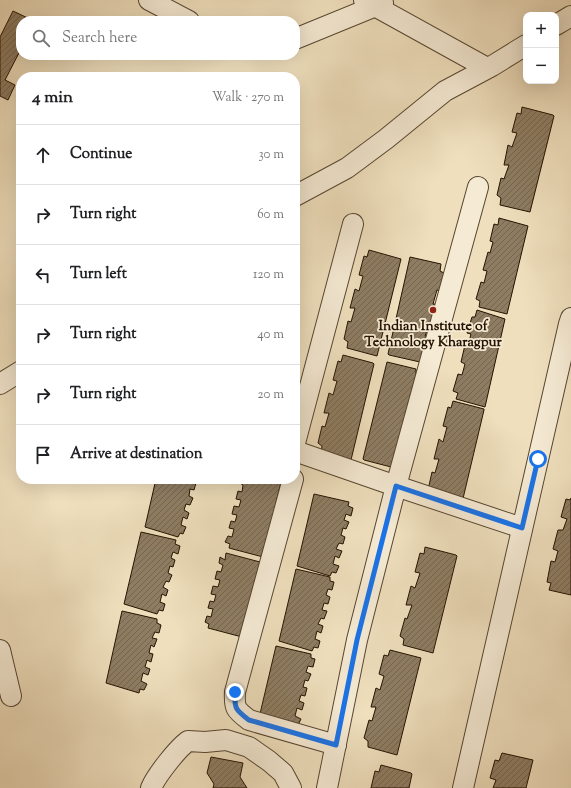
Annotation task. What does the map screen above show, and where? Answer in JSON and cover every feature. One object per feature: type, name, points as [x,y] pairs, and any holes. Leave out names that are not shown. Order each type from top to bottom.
[{"type":"street","points":[[149,0],[179,16]]},
{"type":"street","points":[[300,37],[376,2],[487,68]]},
{"type":"street","points":[[559,23],[571,16]]},
{"type":"street","points":[[300,193],[347,168],[386,139],[445,91],[523,47]]},
{"type":"street","points":[[328,788],[357,640],[396,486],[478,187]]},
{"type":"street","points":[[300,437],[353,224]]},
{"type":"street","points":[[463,788],[571,318]]},
{"type":"street","points":[[0,384],[16,374]]},
{"type":"street","points":[[300,450],[396,486],[522,528]]},
{"type":"street","points":[[292,484],[235,692],[234,704],[238,712],[249,720],[336,745]]},
{"type":"street","points":[[0,650],[11,696]]},
{"type":"street","points":[[151,788],[163,768],[188,741],[205,742],[226,740],[249,747],[269,761],[283,773],[291,788]]},
{"type":"building","points":[[13,11],[24,16],[16,16],[16,59],[5,80],[15,85],[8,100],[0,96],[0,37]]},
{"type":"building","points":[[522,107],[554,116],[530,212],[500,205],[501,198],[497,195],[501,178],[504,179],[509,165],[504,165],[508,145],[512,147],[517,133],[512,132],[517,113],[521,114]]},
{"type":"building","points":[[499,218],[528,226],[507,314],[479,307],[480,301],[476,299],[481,282],[484,283],[487,271],[483,270],[488,252],[490,253],[493,242],[490,241],[494,224],[498,225]]},
{"type":"building","points":[[369,250],[401,259],[377,356],[347,348],[348,342],[344,339],[348,321],[351,322],[355,308],[350,308],[355,289],[359,291],[363,276],[359,275],[364,256],[367,257]]},
{"type":"building","points":[[410,257],[441,264],[440,271],[444,273],[440,291],[437,290],[433,304],[438,304],[433,324],[430,322],[425,336],[430,337],[420,362],[388,354]]},
{"type":"building","points":[[477,310],[505,319],[485,407],[456,399],[458,393],[453,391],[458,374],[462,375],[465,364],[461,362],[465,345],[468,346],[471,334],[467,333],[472,317],[475,317]]},
{"type":"building","points":[[343,355],[374,364],[351,460],[321,453],[322,446],[318,443],[322,426],[325,427],[329,413],[324,413],[329,393],[333,395],[337,381],[333,380],[338,361],[341,362]]},
{"type":"building","points":[[387,362],[416,369],[416,376],[420,379],[395,468],[363,459]]},
{"type":"building","points":[[453,401],[484,409],[461,507],[428,490],[432,472],[435,473],[439,459],[434,459],[439,439],[443,442],[447,427],[443,426],[448,407],[451,408]]},
{"type":"building","points":[[155,484],[196,484],[194,490],[190,489],[189,496],[193,498],[190,505],[186,504],[184,510],[189,513],[187,519],[183,517],[181,525],[186,527],[183,534],[180,533],[178,537],[145,527]]},
{"type":"building","points":[[242,484],[281,484],[263,557],[229,548],[230,544],[225,542],[228,536],[232,537],[234,529],[229,528],[231,521],[235,522],[237,515],[232,514],[234,506],[239,507],[241,500],[236,499],[238,491],[242,492],[243,485]]},
{"type":"building","points":[[314,494],[349,502],[348,506],[353,508],[351,516],[346,514],[344,520],[349,522],[346,529],[343,528],[341,535],[345,537],[343,544],[339,543],[336,549],[342,551],[339,558],[335,556],[333,564],[339,566],[336,573],[332,572],[330,576],[297,566]]},
{"type":"building","points":[[571,498],[571,595],[549,590],[551,583],[547,582],[551,561],[555,562],[558,551],[553,549],[558,530],[563,530],[567,519],[561,517],[566,499],[570,500]]},
{"type":"building","points":[[141,532],[176,540],[175,544],[180,546],[178,554],[173,552],[171,558],[175,560],[173,567],[170,566],[168,573],[172,575],[169,582],[166,581],[163,587],[168,590],[166,596],[162,594],[160,602],[165,604],[163,611],[159,610],[157,614],[124,604]]},
{"type":"building","points":[[425,547],[457,556],[433,653],[403,645],[404,639],[400,636],[405,618],[407,619],[412,605],[406,605],[411,586],[415,588],[420,573],[415,572],[420,553],[424,554]]},
{"type":"building","points":[[226,553],[260,562],[242,637],[208,628],[209,624],[205,622],[207,616],[211,617],[213,609],[208,608],[210,601],[214,602],[216,595],[211,594],[213,586],[218,587],[220,580],[215,579],[217,571],[221,572],[223,565],[219,563],[220,557],[225,560]]},
{"type":"building","points":[[296,569],[330,577],[330,581],[334,582],[332,590],[328,589],[326,595],[330,597],[328,604],[324,603],[322,610],[327,611],[324,619],[321,618],[318,624],[323,626],[321,633],[317,631],[315,639],[320,641],[318,648],[314,647],[312,651],[279,641]]},
{"type":"building","points":[[122,611],[157,619],[157,623],[161,625],[159,633],[155,632],[152,638],[157,639],[154,647],[151,645],[149,653],[153,654],[151,662],[147,660],[145,667],[150,669],[148,675],[143,673],[141,681],[147,684],[144,690],[140,689],[139,693],[106,683]]},
{"type":"building","points":[[276,646],[311,654],[311,658],[315,659],[313,667],[308,666],[306,672],[311,674],[308,681],[305,680],[303,687],[307,688],[305,696],[301,695],[299,701],[304,703],[302,710],[297,708],[295,716],[301,719],[298,725],[259,718]]},
{"type":"building","points":[[390,650],[421,658],[397,755],[368,747],[368,741],[364,738],[369,720],[372,721],[376,707],[371,707],[376,688],[380,690],[384,676],[379,674],[384,655],[388,656]]},
{"type":"building","points":[[502,753],[533,760],[526,788],[493,788],[496,780],[490,778],[495,760],[499,761]]},
{"type":"building","points":[[211,757],[243,763],[240,777],[247,788],[213,788],[214,784],[207,773]]},
{"type":"building","points":[[381,765],[411,773],[409,788],[371,788],[375,771],[379,772]]},
{"type":"place","name":"Indian Institute of Technology Kharagpur","points":[[433,310]]},
{"type":"route","points":[[235,692],[234,704],[238,712],[249,720],[336,745],[357,640],[396,486],[522,528],[538,459]]}]
